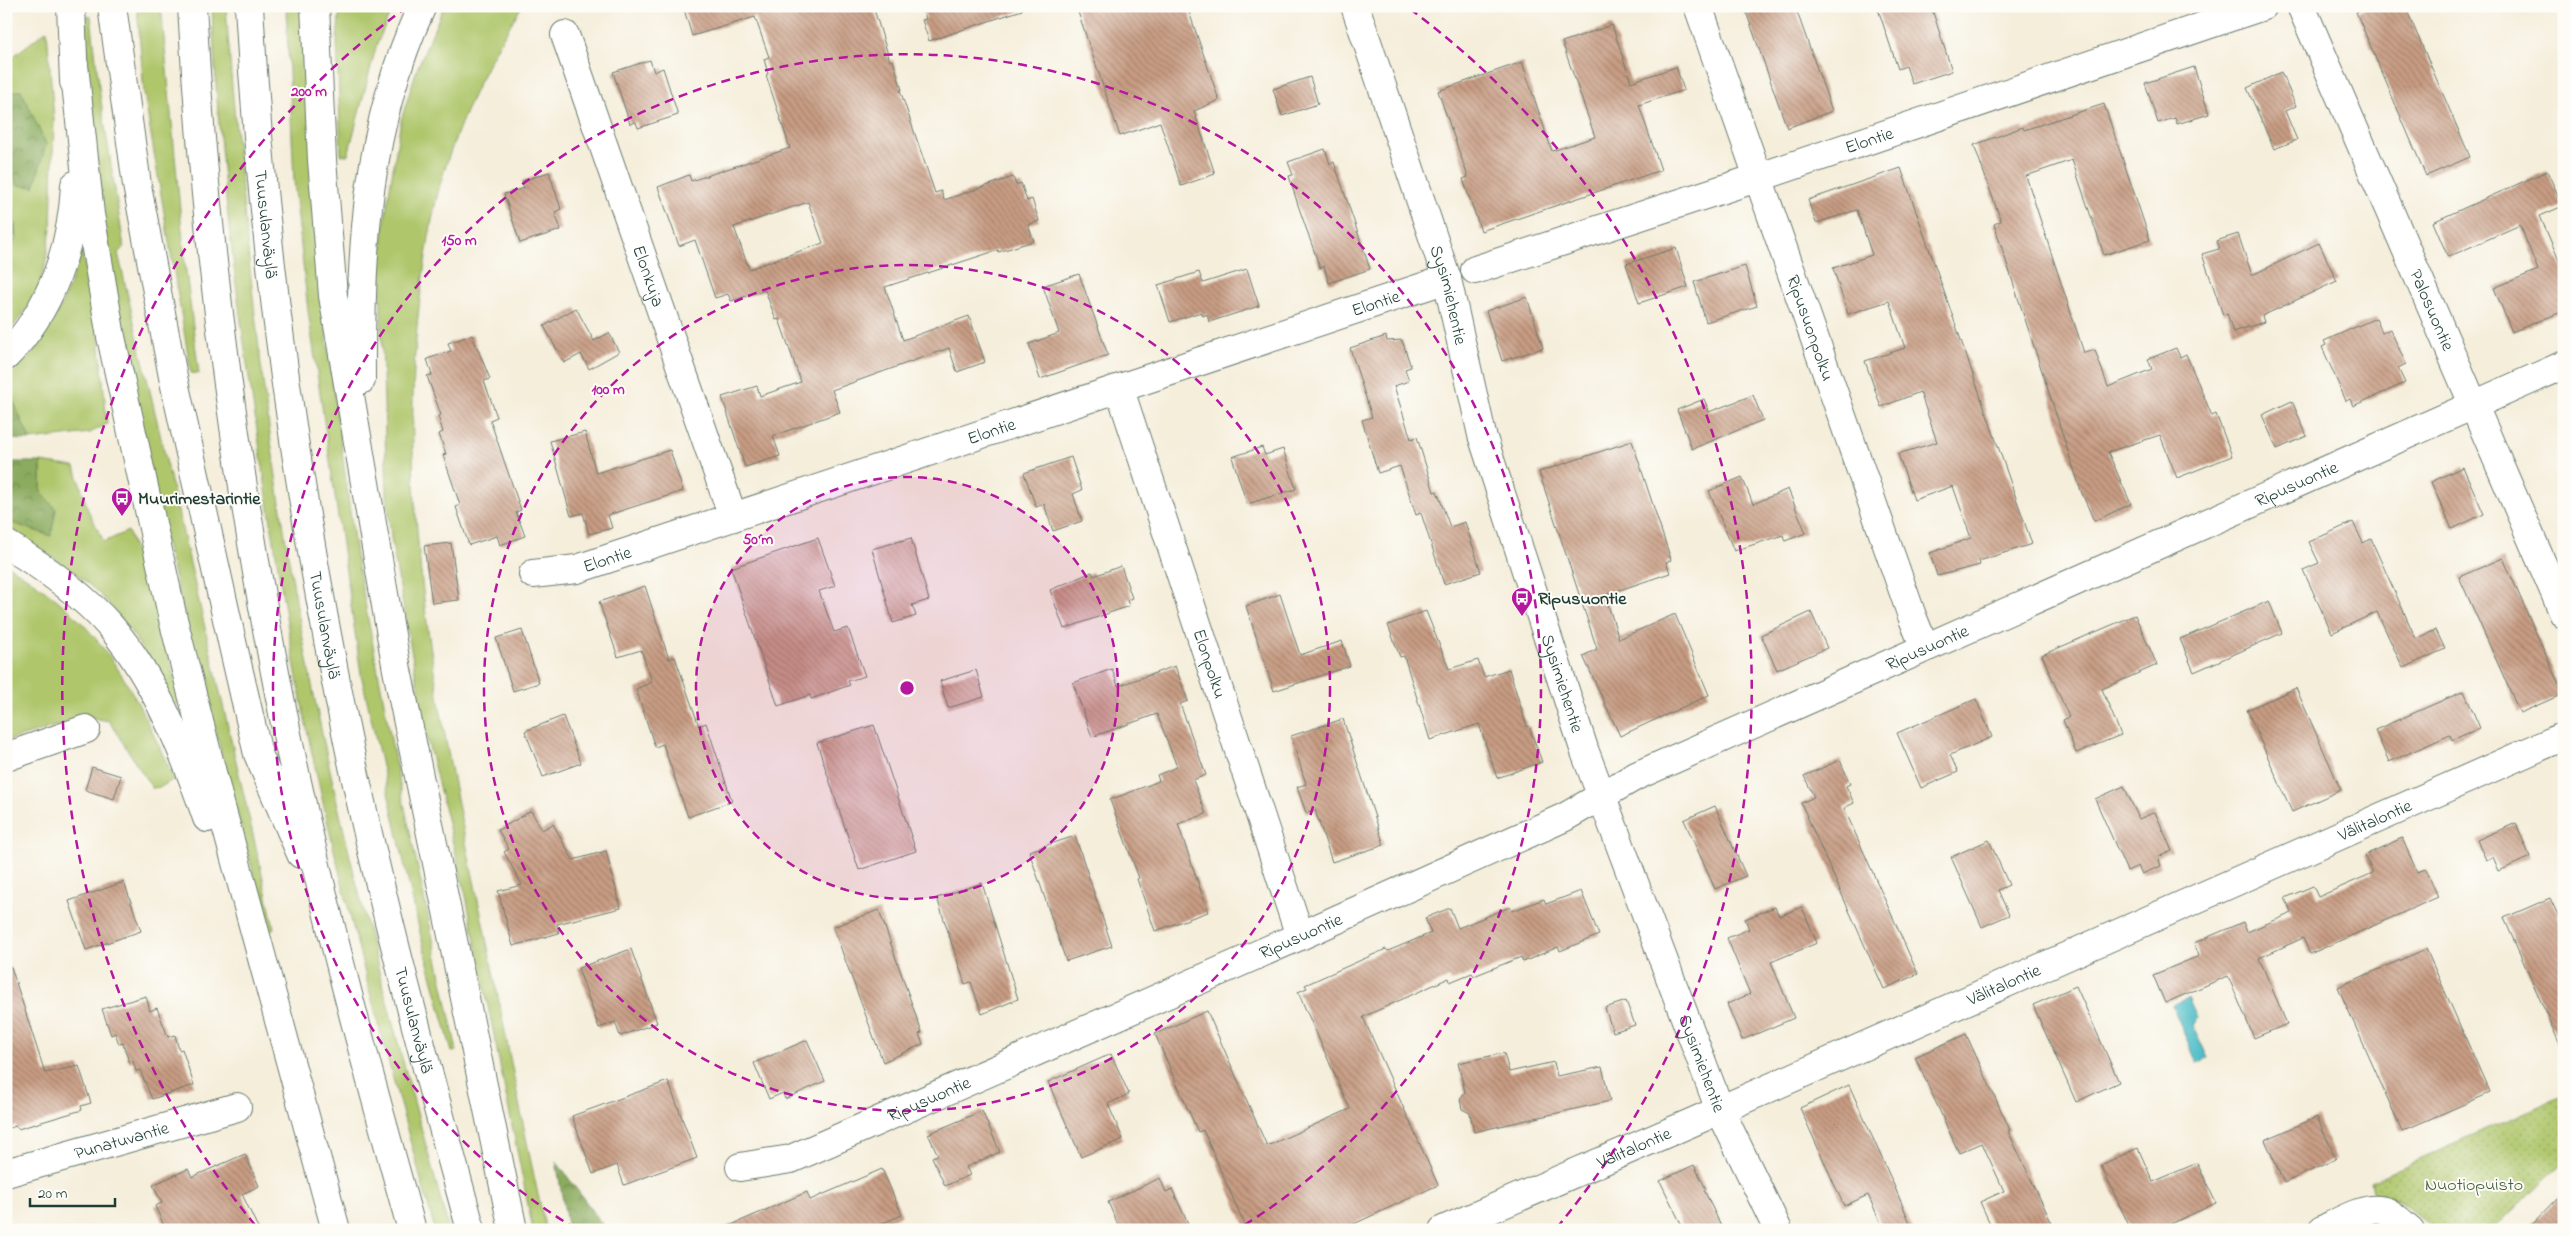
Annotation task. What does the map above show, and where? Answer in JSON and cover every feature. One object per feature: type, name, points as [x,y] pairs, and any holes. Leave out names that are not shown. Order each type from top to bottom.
[{"type":"main road","points":[[6,356],[33,324],[47,300],[66,247],[74,211],[76,162],[71,6]]},
{"type":"main road","points":[[112,6],[137,185],[173,376],[258,754],[327,913]]},
{"type":"main road","points":[[192,6],[199,126],[224,360],[264,613],[290,747],[327,913],[412,1230]]},
{"type":"main road","name":"Tuusulanväylä","points":[[248,6],[256,122],[279,342],[297,467],[321,603],[346,735],[384,899],[471,1230]]},
{"type":"main road","points":[[315,6],[322,160],[333,296],[397,670],[513,1230]]},
{"type":"main road","points":[[364,469],[361,324],[363,250],[370,178],[384,113],[404,45],[422,6]]},
{"type":"main road","name":"Sysimiehentie","points":[[1355,6],[1447,280],[1482,435],[1585,752],[1720,1110],[1778,1230]]},
{"type":"main road","name":"Ripusuonpolku","points":[[1698,6],[1757,178],[1925,648]]},
{"type":"main road","name":"Elontie","points":[[1475,270],[1757,178],[2263,6]]},
{"type":"main road","name":"Palosuontie","points":[[2301,6],[2564,614]]},
{"type":"main road","name":"Elonkuja","points":[[565,35],[733,516]]},
{"type":"main road","points":[[74,65],[90,214],[111,337],[173,619],[219,800],[336,1230]]},
{"type":"main road","name":"Elontie","points":[[533,574],[577,569],[1447,280]]},
{"type":"main road","name":"Ripusuontie","points":[[740,1167],[791,1158],[1300,936],[1565,817],[1636,776],[2474,403],[2564,365]]},
{"type":"main road","name":"Elonpolku","points":[[1120,390],[1300,936]]},
{"type":"main road","points":[[6,544],[35,562],[76,594],[111,627],[139,668],[162,707],[202,804],[290,1064]]},
{"type":"main road","points":[[6,757],[86,729]]},
{"type":"main road","name":"Välitalontie","points":[[1443,1230],[1720,1110],[2564,736]]},
{"type":"main road","name":"Punatuvantie","points":[[6,1173],[237,1107]]},
{"type":"main road","points":[[2322,1230],[2359,1213],[2386,1212],[2410,1230]]},
{"type":"green space","points":[[137,6],[161,6],[185,263],[199,374],[191,373],[144,93]]},
{"type":"green space","points":[[212,6],[226,6],[239,159],[262,373],[288,556],[310,678],[351,862],[449,1230],[435,1230],[353,927],[302,705],[275,548],[234,271],[218,112]]},
{"type":"green space","points":[[286,6],[307,6],[322,302],[356,556],[397,771],[457,1051],[452,1052],[421,937],[361,674],[308,311],[294,181]]},
{"type":"green space","points":[[340,6],[393,6],[376,47],[348,155],[341,155],[337,41]]},
{"type":"green space","points":[[444,6],[522,6],[499,44],[470,103],[441,179],[431,224],[422,283],[414,365],[413,447],[417,529],[425,610],[437,692],[468,853],[546,1230],[533,1230],[466,896],[427,738],[391,538],[387,493],[380,281],[384,224],[401,120],[417,69]]},
{"type":"green space","points":[[91,16],[100,95],[124,247],[118,253],[258,856],[274,928],[269,932],[165,541],[111,283],[82,18]]},
{"type":"green space","points":[[47,30],[54,120],[51,228],[45,266],[36,297],[6,336],[6,259],[16,238],[13,211],[6,193],[6,160],[17,185],[21,90],[6,95],[6,62]]},
{"type":"green space","points":[[21,90],[46,144],[34,187],[17,185],[6,160],[6,95]]},
{"type":"green space","points":[[6,193],[14,219],[15,233],[6,259]]},
{"type":"green space","points":[[82,251],[99,337],[107,424],[90,433],[30,440],[13,400],[7,376],[30,355],[49,329],[67,291]]},
{"type":"green space","points":[[7,376],[13,400],[30,440],[6,439]]},
{"type":"green space","points":[[6,462],[41,462],[41,492],[56,509],[51,536],[6,521]]},
{"type":"green space","points":[[41,462],[75,467],[88,510],[104,542],[128,531],[160,620],[181,702],[173,705],[128,627],[95,590],[68,568],[6,529],[6,521],[10,523],[41,492]]},
{"type":"green space","points":[[6,565],[39,586],[90,631],[110,657],[127,684],[174,779],[161,787],[152,788],[109,721],[87,717],[6,741]]},
{"type":"green space","name":"Nuotiopuisto","points":[[2564,1095],[2564,1161],[2492,1230],[2437,1230],[2401,1202],[2373,1193],[2371,1181]]},
{"type":"green space","points":[[556,1161],[605,1228],[606,1230],[568,1230]]},
{"type":"water","points":[[2188,998],[2197,1018],[2193,1026],[2208,1058],[2197,1063],[2172,1005]]},
{"type":"building","points":[[683,6],[873,6],[890,61],[893,60],[902,90],[900,90],[935,193],[941,191],[944,200],[1013,177],[1016,185],[1021,183],[1027,201],[1032,199],[1039,221],[1028,225],[1034,241],[998,252],[998,250],[885,287],[903,340],[969,316],[985,362],[957,372],[949,348],[832,390],[840,412],[773,436],[780,456],[745,467],[722,397],[757,386],[760,396],[801,382],[779,319],[776,320],[765,290],[731,301],[728,294],[715,298],[695,240],[679,246],[658,187],[689,175],[691,181],[790,148],[766,75],[768,74],[764,59],[769,57],[755,17],[692,36]],"holes":[[[808,202],[823,243],[749,269],[734,227]]]},
{"type":"building","points":[[922,6],[1022,6],[1022,10],[929,41],[922,20],[926,19]]},
{"type":"building","points":[[1076,6],[1187,6],[1219,100],[1194,111],[1215,174],[1181,186],[1160,122],[1120,136]]},
{"type":"building","points":[[1744,6],[1795,6],[1832,111],[1787,128]]},
{"type":"building","points":[[1877,6],[1931,6],[1952,71],[1912,84],[1906,66],[1898,69]]},
{"type":"building","points":[[2371,6],[2405,6],[2470,157],[2426,176],[2356,12]]},
{"type":"building","points":[[1612,25],[1631,82],[1676,67],[1684,90],[1639,105],[1661,170],[1481,231],[1463,179],[1468,177],[1438,91],[1522,62],[1552,151],[1595,137],[1562,42]]},
{"type":"building","points":[[650,60],[654,72],[663,68],[678,115],[638,128],[636,122],[630,124],[613,72]]},
{"type":"building","points":[[2194,67],[2209,114],[2177,124],[2175,118],[2158,123],[2145,83]]},
{"type":"building","points":[[2281,72],[2296,106],[2285,111],[2297,140],[2274,149],[2247,88]]},
{"type":"building","points":[[1310,77],[1318,104],[1282,116],[1273,89]]},
{"type":"building","points":[[2104,104],[2150,240],[2104,255],[2072,160],[2026,176],[2084,353],[2095,350],[2108,387],[2152,369],[2148,359],[2176,348],[2180,357],[2186,354],[2212,416],[2216,414],[2232,456],[2177,478],[2160,435],[2108,452],[2131,504],[2094,521],[2081,491],[1994,224],[2001,221],[1974,145],[2023,127],[2024,130]]},
{"type":"building","points":[[1325,149],[1330,164],[1334,162],[1370,269],[1329,283],[1324,266],[1320,268],[1298,205],[1289,176],[1293,175],[1288,162]]},
{"type":"building","points":[[1901,168],[2032,544],[1979,561],[1980,565],[1937,576],[1930,553],[1971,538],[1953,486],[1914,500],[1898,454],[1937,442],[1920,392],[1881,407],[1865,361],[1905,348],[1889,301],[1848,314],[1833,268],[1872,255],[1857,210],[1816,223],[1808,200]]},
{"type":"building","points":[[2547,171],[2563,206],[2540,216],[2564,272],[2564,311],[2512,332],[2494,288],[2538,270],[2520,225],[2448,257],[2433,222]]},
{"type":"building","points":[[549,172],[561,209],[555,212],[561,230],[520,243],[504,194],[524,188],[522,181]]},
{"type":"building","points":[[2238,234],[2252,275],[2319,243],[2337,281],[2262,316],[2264,322],[2233,332],[2227,313],[2223,315],[2202,254],[2219,249],[2216,241]]},
{"type":"building","points":[[1676,248],[1688,287],[1639,303],[1626,264]]},
{"type":"building","points":[[1745,266],[1757,306],[1706,322],[1694,282]]},
{"type":"building","points":[[1247,269],[1259,306],[1209,322],[1207,314],[1203,316],[1201,312],[1170,322],[1158,285],[1199,272],[1203,283]]},
{"type":"building","points":[[1079,274],[1108,355],[1040,379],[1029,344],[1059,333],[1043,286]]},
{"type":"building","points":[[1527,297],[1543,348],[1502,361],[1486,311]]},
{"type":"building","points":[[576,308],[594,341],[609,333],[619,352],[589,369],[581,354],[564,363],[544,326]]},
{"type":"building","points":[[2376,318],[2382,333],[2390,329],[2406,364],[2398,368],[2405,383],[2353,406],[2350,399],[2346,401],[2322,347],[2326,345],[2324,341]]},
{"type":"building","points":[[472,335],[490,379],[484,381],[497,417],[490,420],[521,510],[516,512],[525,536],[500,545],[497,536],[469,545],[456,507],[460,505],[443,455],[446,454],[439,434],[443,432],[438,416],[441,415],[427,376],[432,375],[427,359],[451,351],[448,343]]},
{"type":"building","points":[[1386,336],[1387,341],[1402,340],[1411,367],[1405,369],[1409,381],[1394,386],[1411,439],[1417,437],[1434,492],[1437,491],[1450,527],[1465,522],[1481,572],[1444,584],[1421,513],[1416,515],[1400,466],[1378,473],[1362,420],[1372,417],[1350,348]]},
{"type":"building","points":[[1753,395],[1763,420],[1692,449],[1677,410],[1704,399],[1709,412]]},
{"type":"building","points":[[2292,401],[2307,436],[2277,449],[2262,415]]},
{"type":"building","points":[[585,432],[596,473],[670,450],[683,491],[608,515],[612,528],[589,534],[583,513],[571,516],[550,441]]},
{"type":"building","points":[[1632,441],[1671,560],[1666,562],[1670,573],[1605,595],[1619,639],[1675,614],[1709,695],[1620,736],[1583,656],[1597,649],[1539,472]]},
{"type":"building","points":[[1262,447],[1265,455],[1283,449],[1296,489],[1247,504],[1232,457]]},
{"type":"building","points":[[1071,457],[1082,490],[1073,494],[1082,521],[1053,531],[1044,504],[1036,507],[1024,473]]},
{"type":"building","points":[[2463,467],[2484,514],[2452,529],[2431,482]]},
{"type":"building","points":[[1742,477],[1753,504],[1788,489],[1806,533],[1785,541],[1783,535],[1734,551],[1709,491]]},
{"type":"building","points":[[2353,522],[2363,543],[2371,539],[2416,639],[2436,630],[2445,649],[2403,668],[2377,612],[2332,633],[2303,570],[2319,563],[2309,542]]},
{"type":"building","points":[[818,538],[835,586],[819,591],[834,632],[848,628],[865,676],[848,681],[850,685],[811,699],[810,695],[778,706],[731,568]]},
{"type":"building","points":[[911,538],[929,600],[912,605],[916,616],[893,623],[872,549]]},
{"type":"building","points":[[451,543],[459,600],[432,603],[424,546]]},
{"type":"building","points":[[2503,558],[2563,694],[2520,713],[2459,577]]},
{"type":"building","points":[[1121,566],[1132,598],[1127,600],[1129,606],[1064,629],[1050,590],[1092,572],[1094,576]]},
{"type":"building","points":[[645,586],[669,659],[675,657],[699,726],[706,723],[732,801],[688,817],[663,744],[655,747],[636,689],[652,682],[641,650],[618,657],[599,602]]},
{"type":"building","points":[[1280,594],[1300,655],[1342,641],[1350,666],[1274,691],[1246,606]]},
{"type":"building","points":[[2269,601],[2282,633],[2194,672],[2180,639]]},
{"type":"building","points":[[1426,611],[1449,669],[1478,660],[1484,677],[1509,669],[1527,727],[1529,726],[1542,762],[1497,778],[1479,724],[1430,740],[1404,656],[1400,657],[1388,625]]},
{"type":"building","points":[[1811,612],[1827,648],[1777,670],[1761,635]]},
{"type":"building","points":[[2135,615],[2157,665],[2102,689],[2121,735],[2076,753],[2063,720],[2069,717],[2042,655]]},
{"type":"building","points":[[522,630],[539,683],[513,691],[496,638]]},
{"type":"building","points":[[1175,666],[1188,701],[1180,704],[1206,775],[1193,780],[1206,814],[1178,824],[1208,912],[1155,931],[1137,879],[1139,878],[1110,800],[1159,781],[1157,775],[1177,767],[1157,714],[1092,737],[1073,683],[1112,669],[1118,686]]},
{"type":"building","points":[[976,670],[984,697],[948,708],[940,681]]},
{"type":"building","points":[[2296,688],[2341,790],[2292,812],[2247,710]]},
{"type":"building","points":[[2464,691],[2480,728],[2452,740],[2450,735],[2389,762],[2375,730]]},
{"type":"building","points":[[1976,699],[1992,737],[1950,755],[1958,772],[1921,788],[1897,733]]},
{"type":"building","points":[[563,716],[581,763],[543,777],[525,731]]},
{"type":"building","points":[[1343,719],[1384,845],[1332,862],[1315,810],[1306,813],[1297,787],[1306,784],[1291,736]]},
{"type":"building","points":[[874,725],[916,851],[859,870],[817,743]]},
{"type":"building","points":[[1840,760],[1850,784],[1846,786],[1854,803],[1844,808],[1918,974],[1884,989],[1801,803],[1814,797],[1804,776]]},
{"type":"building","points":[[92,767],[121,776],[114,799],[85,790]]},
{"type":"building","points":[[2124,786],[2139,819],[2155,812],[2172,851],[2158,857],[2161,866],[2142,874],[2138,866],[2127,871],[2095,799]]},
{"type":"building","points":[[1715,806],[1746,876],[1715,889],[1684,820]]},
{"type":"building","points":[[531,811],[542,830],[553,824],[573,860],[606,851],[621,908],[557,924],[559,933],[513,946],[498,891],[522,885],[504,852],[509,849],[498,830]]},
{"type":"building","points":[[2516,823],[2530,857],[2499,871],[2493,857],[2486,860],[2477,840]]},
{"type":"building","points":[[1075,836],[1112,946],[1066,961],[1029,851]]},
{"type":"building","points":[[2402,838],[2417,872],[2426,869],[2438,897],[2310,954],[2303,938],[2259,958],[2287,1024],[2254,1038],[2228,976],[2165,1003],[2153,975],[2199,956],[2194,943],[2243,922],[2247,932],[2292,913],[2285,898],[2313,886],[2318,897],[2373,873],[2365,855]]},
{"type":"building","points":[[1989,840],[2009,885],[1998,890],[2009,915],[1982,927],[1951,857]]},
{"type":"building","points":[[124,882],[141,931],[86,950],[69,901]]},
{"type":"building","points":[[982,883],[1018,999],[982,1014],[971,982],[965,984],[937,898]]},
{"type":"building","points":[[1581,891],[1599,935],[1560,951],[1558,947],[1523,962],[1521,957],[1474,976],[1472,973],[1450,982],[1449,978],[1363,1017],[1438,1185],[1341,1230],[1247,1230],[1203,1130],[1198,1132],[1155,1034],[1207,1011],[1267,1146],[1350,1109],[1298,992],[1307,988],[1305,985],[1386,949],[1388,951],[1431,933],[1425,918],[1450,908],[1458,928],[1510,907],[1512,911],[1544,899],[1546,904]]},
{"type":"building","points":[[2550,898],[2564,928],[2564,1054],[2504,918]]},
{"type":"building","points":[[1775,907],[1779,916],[1802,907],[1817,943],[1771,962],[1794,1018],[1742,1040],[1727,1004],[1750,994],[1727,938],[1749,929],[1745,919]]},
{"type":"building","points":[[879,910],[922,1033],[919,1034],[923,1044],[883,1062],[833,927]]},
{"type":"building","points":[[631,949],[657,1023],[620,1036],[615,1022],[599,1028],[578,968]]},
{"type":"building","points":[[2426,949],[2490,1093],[2402,1131],[2338,987]]},
{"type":"building","points":[[11,967],[45,1073],[79,1066],[91,1103],[81,1106],[82,1110],[18,1129],[16,1126],[6,1129],[6,968]]},
{"type":"building","points":[[2076,986],[2119,1082],[2076,1102],[2033,1005]]},
{"type":"building","points":[[146,996],[150,1011],[157,1008],[168,1037],[175,1035],[179,1050],[182,1049],[194,1085],[152,1099],[140,1070],[136,1071],[133,1061],[129,1062],[123,1043],[119,1044],[115,1033],[111,1035],[102,1009]]},
{"type":"building","points":[[1626,1001],[1635,1025],[1613,1032],[1605,1008]]},
{"type":"building","points":[[1966,1034],[2010,1130],[2008,1131],[2055,1230],[1993,1230],[1980,1202],[2004,1191],[1982,1143],[1959,1153],[1915,1057]]},
{"type":"building","points":[[807,1040],[825,1081],[785,1099],[783,1093],[769,1099],[754,1063]]},
{"type":"building","points":[[1504,1053],[1509,1072],[1554,1062],[1557,1076],[1602,1067],[1610,1101],[1474,1132],[1470,1113],[1462,1109],[1460,1099],[1465,1092],[1458,1063]]},
{"type":"building","points":[[1111,1054],[1129,1094],[1108,1104],[1123,1139],[1081,1157],[1048,1082]]},
{"type":"building","points":[[668,1081],[697,1158],[624,1185],[617,1165],[593,1174],[572,1116]]},
{"type":"building","points":[[1849,1085],[1913,1230],[1884,1230],[1868,1195],[1844,1206],[1800,1108]]},
{"type":"building","points":[[982,1111],[1000,1152],[966,1167],[970,1175],[945,1186],[932,1157],[938,1155],[928,1134]]},
{"type":"building","points":[[2317,1117],[2336,1159],[2284,1183],[2265,1140]]},
{"type":"building","points":[[2138,1148],[2153,1182],[2197,1163],[2216,1203],[2158,1230],[2131,1230],[2101,1165]]},
{"type":"building","points":[[245,1154],[259,1186],[242,1194],[259,1230],[166,1230],[155,1206],[162,1203],[153,1185],[188,1169],[192,1177]]},
{"type":"building","points":[[1694,1165],[1723,1230],[1684,1230],[1660,1181]]},
{"type":"building","points":[[882,1169],[902,1215],[866,1230],[720,1230],[807,1192],[810,1200]]},
{"type":"building","points":[[1160,1178],[1166,1192],[1172,1189],[1191,1230],[1120,1230],[1108,1202]]},
{"type":"building","points":[[2564,1192],[2564,1230],[2527,1230]]},
{"type":"place","name":"Muurimestarintie","points":[[122,517]]},
{"type":"place","name":"Ripusuontie","points":[[1522,617]]}]
